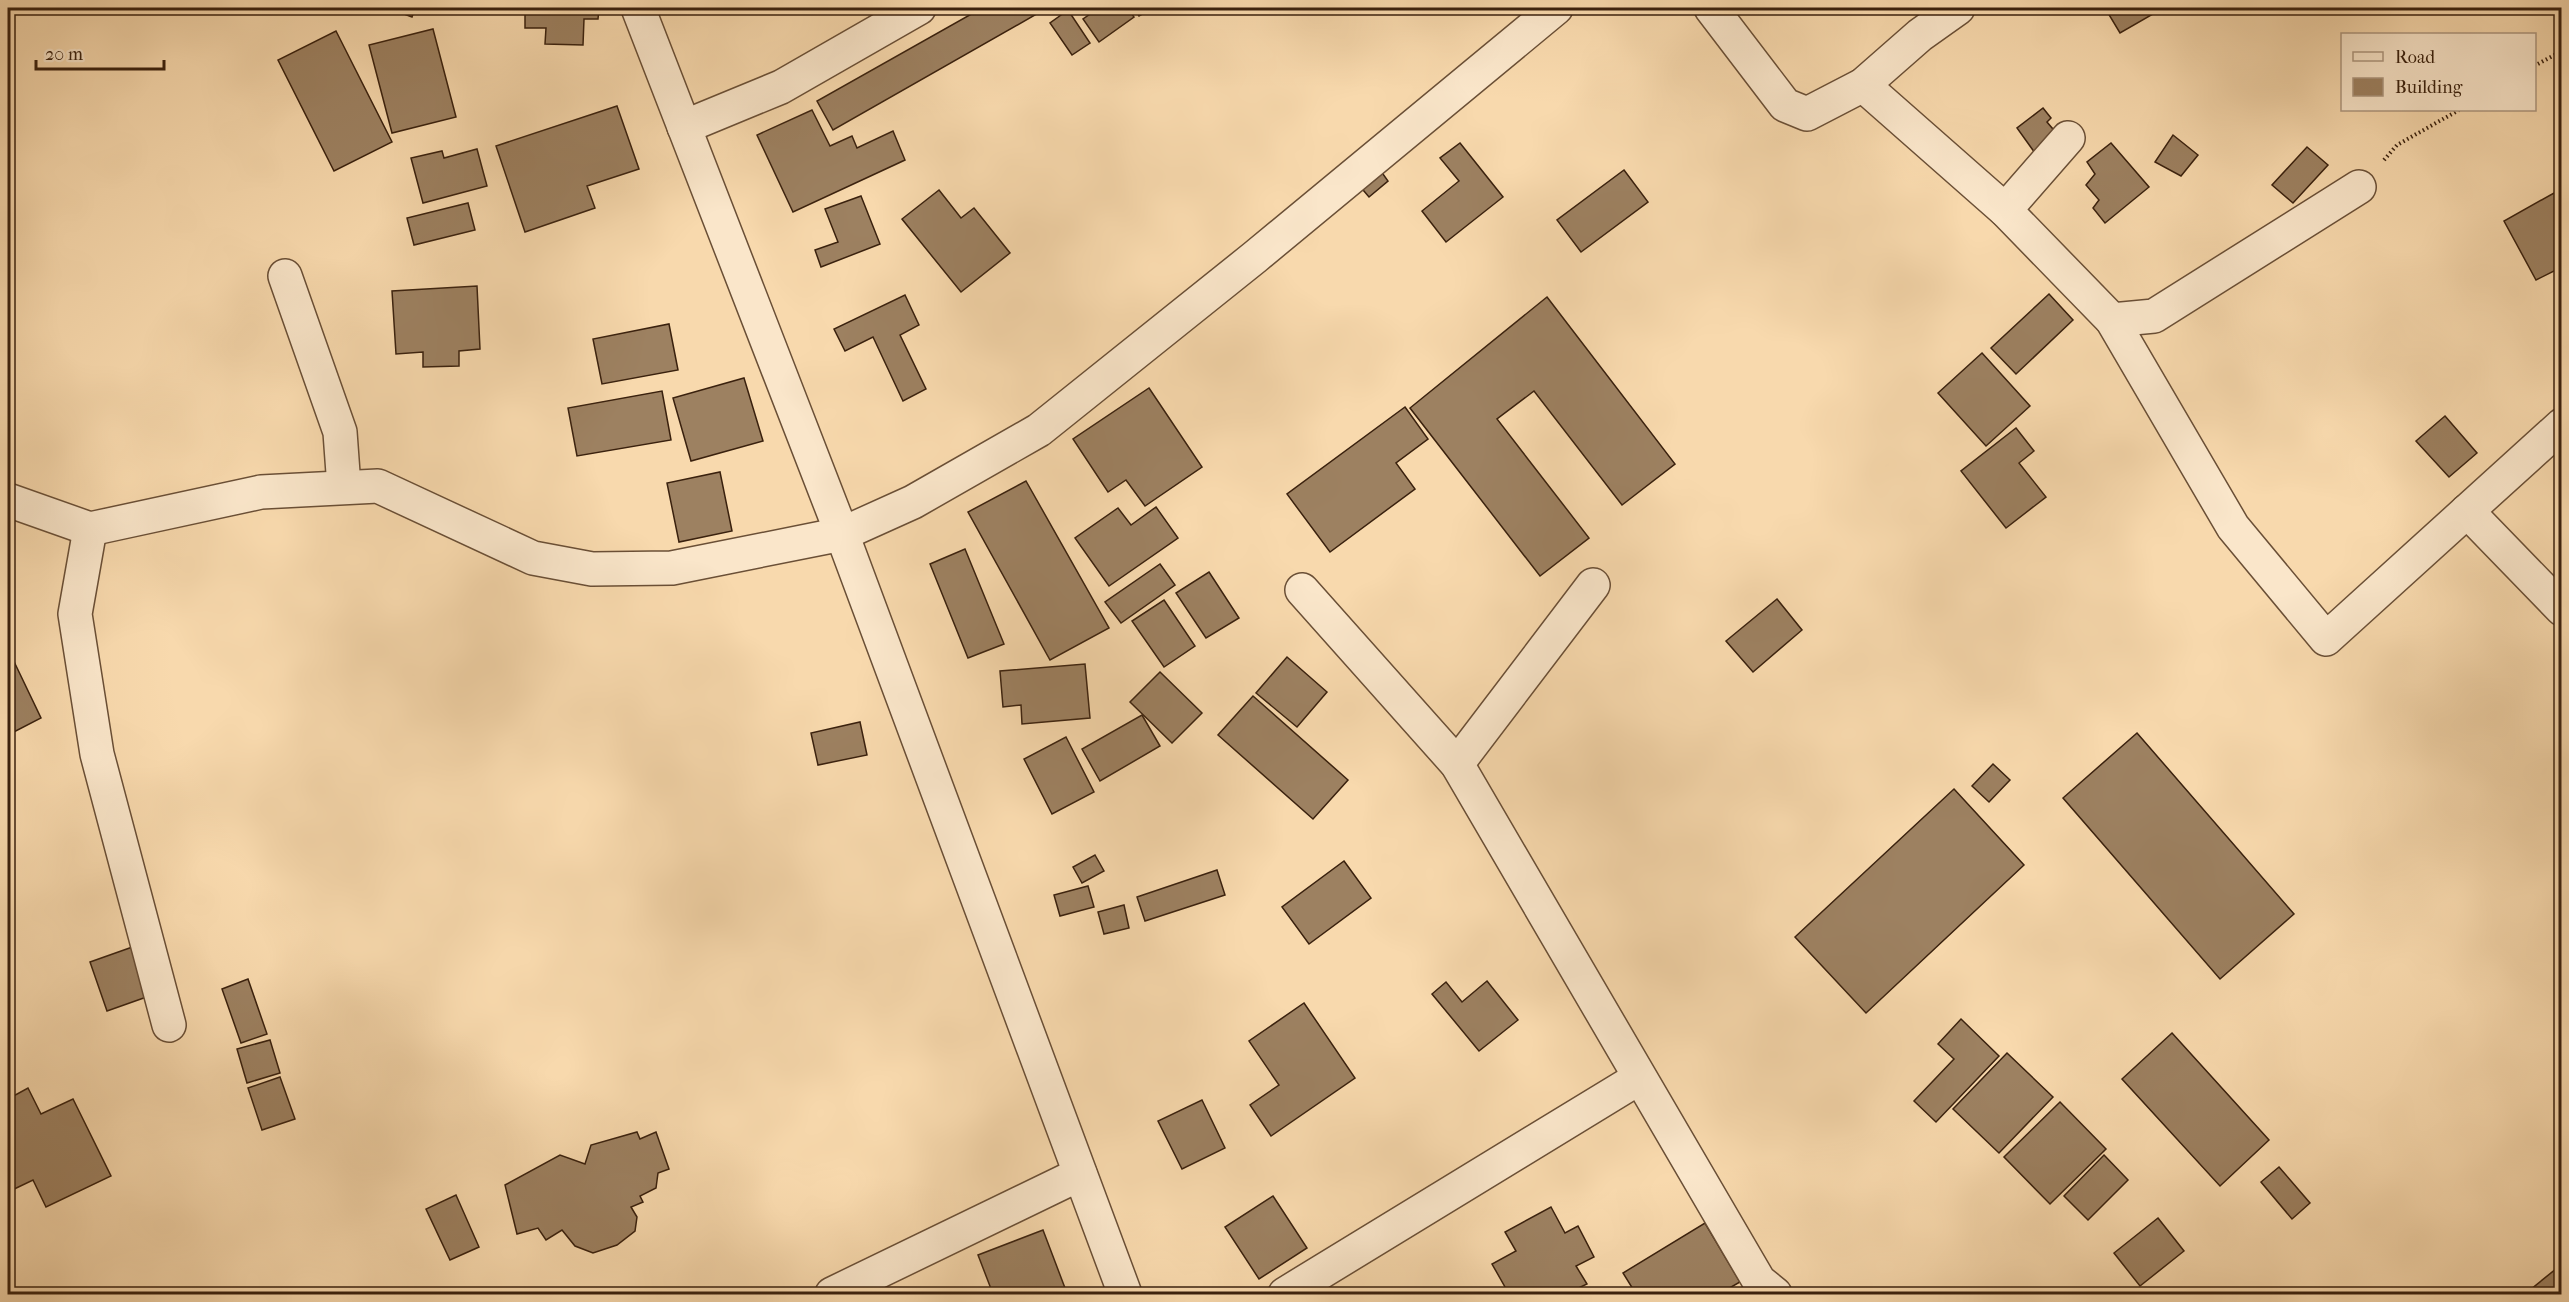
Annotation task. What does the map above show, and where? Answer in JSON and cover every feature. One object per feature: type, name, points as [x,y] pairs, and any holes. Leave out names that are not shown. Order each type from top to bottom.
[{"type":"street","points":[[638,8],[842,534],[1125,1294]]},
{"type":"street","points":[[684,127],[781,87],[919,8]]},
{"type":"street","points":[[8,500],[90,530],[261,492],[378,486],[533,558],[592,569],[672,568],[842,534],[913,502],[1039,430],[1255,257],[1556,8]]},
{"type":"street","points":[[1711,8],[1785,105],[1807,114],[1863,85],[1920,35],[1958,8]]},
{"type":"street","points":[[1863,85],[2005,210],[2112,320],[2233,527],[2326,639],[2562,425]]},
{"type":"street","points":[[2005,210],[2068,138]]},
{"type":"street","points":[[2112,320],[2154,316],[2359,187]]},
{"type":"street","points":[[285,276],[340,432],[344,487]]},
{"type":"street","points":[[2467,511],[2562,609]]},
{"type":"street","points":[[90,530],[75,614],[96,754],[169,1025]]},
{"type":"street","points":[[1457,764],[1593,585]]},
{"type":"street","points":[[1302,590],[1457,764],[1759,1281],[1775,1294]]},
{"type":"street","points":[[1285,1294],[1639,1078]]},
{"type":"street","points":[[832,1294],[1080,1174]]},
{"type":"path","points":[[2536,65],[2562,51]]},
{"type":"path","points":[[2359,187],[2397,145],[2457,111]]},
{"type":"building","points":[[388,8],[415,8],[412,17]]},
{"type":"building","points":[[525,8],[599,8],[598,19],[584,19],[583,45],[545,44],[546,28],[525,28]]},
{"type":"building","points":[[982,8],[1041,8],[1042,11],[833,130],[817,101]]},
{"type":"building","points":[[1099,8],[1128,8],[1134,17],[1099,42],[1083,19]]},
{"type":"building","points":[[1134,8],[1153,8],[1139,16]]},
{"type":"building","points":[[2105,8],[2159,8],[2160,10],[2120,33]]},
{"type":"building","points":[[1068,10],[1090,43],[1072,55],[1050,23]]},
{"type":"building","points":[[433,29],[456,117],[392,133],[369,45]]},
{"type":"building","points":[[336,31],[392,142],[334,171],[278,60]]},
{"type":"building","points":[[617,106],[639,169],[587,186],[595,208],[525,232],[496,146]]},
{"type":"building","points":[[2043,108],[2051,118],[2047,122],[2058,135],[2035,153],[2017,128]]},
{"type":"building","points":[[812,110],[830,146],[852,136],[857,148],[893,131],[905,160],[793,212],[757,135]]},
{"type":"building","points":[[2173,135],[2198,155],[2181,176],[2155,162]]},
{"type":"building","points":[[1460,143],[1503,197],[1446,242],[1422,211],[1459,181],[1440,158]]},
{"type":"building","points":[[2111,143],[2149,187],[2105,223],[2093,208],[2099,200],[2086,185],[2095,174],[2087,162]]},
{"type":"building","points":[[2307,147],[2328,165],[2293,203],[2272,185]]},
{"type":"building","points":[[477,149],[487,186],[423,203],[411,158],[442,151],[444,158]]},
{"type":"building","points":[[1378,167],[1388,181],[1369,197],[1358,184]]},
{"type":"building","points":[[1624,170],[1648,202],[1581,252],[1557,220]]},
{"type":"building","points":[[939,190],[961,218],[974,208],[1010,253],[961,292],[902,219]]},
{"type":"building","points":[[2554,193],[2562,206],[2562,267],[2536,280],[2504,221]]},
{"type":"building","points":[[861,196],[880,244],[821,267],[815,250],[838,242],[825,209]]},
{"type":"building","points":[[468,203],[475,230],[414,245],[407,218]]},
{"type":"building","points":[[477,286],[480,349],[459,351],[459,366],[423,367],[423,352],[396,354],[392,291]]},
{"type":"building","points":[[2049,294],[2073,320],[2016,374],[1991,348]]},
{"type":"building","points":[[905,295],[919,325],[900,335],[926,389],[903,401],[873,337],[845,351],[834,329]]},
{"type":"building","points":[[1547,297],[1675,464],[1622,505],[1534,391],[1497,419],[1589,538],[1540,576],[1410,408]]},
{"type":"building","points":[[669,324],[678,370],[602,384],[593,339]]},
{"type":"building","points":[[1982,353],[2030,406],[1986,446],[1938,393]]},
{"type":"building","points":[[744,378],[763,441],[691,461],[673,398]]},
{"type":"building","points":[[1149,388],[1202,467],[1145,506],[1126,480],[1108,492],[1073,439]]},
{"type":"building","points":[[662,391],[671,440],[577,456],[568,408]]},
{"type":"building","points":[[1405,407],[1428,439],[1396,463],[1415,489],[1330,552],[1287,494]]},
{"type":"building","points":[[2445,416],[2477,453],[2449,477],[2416,441]]},
{"type":"building","points":[[2016,428],[2034,451],[2019,463],[2046,497],[2006,528],[1961,471]]},
{"type":"building","points":[[720,472],[732,531],[679,542],[667,483]]},
{"type":"building","points":[[1026,481],[1109,628],[1050,660],[968,512]]},
{"type":"building","points":[[1156,507],[1178,538],[1109,586],[1075,538],[1118,508],[1131,525]]},
{"type":"building","points":[[965,549],[1004,644],[968,658],[930,564]]},
{"type":"building","points":[[1160,564],[1175,585],[1121,623],[1105,602]]},
{"type":"building","points":[[1209,572],[1239,618],[1206,638],[1176,593]]},
{"type":"building","points":[[1777,599],[1802,630],[1753,672],[1726,641]]},
{"type":"building","points":[[1164,600],[1195,646],[1164,667],[1132,621]]},
{"type":"building","points":[[8,649],[41,718],[8,735]]},
{"type":"building","points":[[1287,657],[1327,692],[1297,727],[1256,693]]},
{"type":"building","points":[[1085,664],[1090,718],[1022,724],[1021,705],[1003,707],[1000,671]]},
{"type":"building","points":[[1160,672],[1202,713],[1172,743],[1130,702]]},
{"type":"building","points":[[1253,696],[1348,780],[1313,819],[1218,735]]},
{"type":"building","points":[[1142,715],[1160,746],[1100,781],[1082,749]]},
{"type":"building","points":[[860,722],[867,755],[818,765],[811,733]]},
{"type":"building","points":[[2137,733],[2294,914],[2220,979],[2063,798]]},
{"type":"building","points":[[1066,737],[1094,792],[1052,814],[1024,759]]},
{"type":"building","points":[[1993,764],[2010,780],[1989,802],[1972,786]]},
{"type":"building","points":[[1954,789],[2024,865],[1866,1013],[1795,937]]},
{"type":"building","points":[[1095,855],[1104,871],[1082,883],[1073,867]]},
{"type":"building","points":[[1344,861],[1371,898],[1309,944],[1282,907]]},
{"type":"building","points":[[1217,870],[1225,895],[1145,921],[1137,897]]},
{"type":"building","points":[[1088,886],[1094,907],[1060,916],[1054,895]]},
{"type":"building","points":[[1124,905],[1129,928],[1104,934],[1098,912]]},
{"type":"building","points":[[138,945],[155,994],[107,1011],[90,962]]},
{"type":"building","points":[[248,979],[267,1034],[241,1043],[222,989]]},
{"type":"building","points":[[1487,981],[1518,1020],[1479,1051],[1432,994],[1446,982],[1462,1002]]},
{"type":"building","points":[[1304,1003],[1355,1078],[1271,1136],[1250,1105],[1279,1085],[1249,1041]]},
{"type":"building","points":[[1961,1019],[1999,1056],[1936,1122],[1914,1101],[1954,1059],[1938,1044]]},
{"type":"building","points":[[2172,1033],[2269,1140],[2220,1186],[2122,1079]]},
{"type":"building","points":[[270,1040],[280,1073],[247,1083],[237,1049]]},
{"type":"building","points":[[2007,1053],[2053,1097],[1999,1153],[1953,1109]]},
{"type":"building","points":[[280,1077],[295,1119],[262,1130],[248,1088]]},
{"type":"building","points":[[28,1088],[41,1114],[73,1099],[111,1176],[46,1207],[33,1180],[8,1192],[8,1099]]},
{"type":"building","points":[[1202,1100],[1225,1148],[1182,1169],[1158,1121]]},
{"type":"building","points":[[2060,1102],[2106,1149],[2050,1204],[2004,1157]]},
{"type":"building","points":[[637,1132],[640,1139],[656,1132],[669,1169],[658,1173],[656,1188],[640,1196],[643,1202],[631,1207],[637,1217],[635,1231],[617,1245],[593,1253],[575,1246],[562,1230],[546,1240],[538,1228],[517,1234],[505,1185],[560,1155],[585,1164],[591,1145]]},
{"type":"building","points":[[2104,1155],[2128,1180],[2088,1220],[2064,1196]]},
{"type":"building","points":[[2279,1167],[2310,1203],[2292,1219],[2261,1182]]},
{"type":"building","points":[[456,1195],[479,1247],[450,1260],[426,1209]]},
{"type":"building","points":[[1273,1196],[1307,1248],[1259,1279],[1225,1227]]},
{"type":"building","points":[[1551,1207],[1565,1233],[1578,1226],[1594,1257],[1576,1266],[1587,1284],[1566,1294],[1509,1294],[1492,1264],[1516,1251],[1505,1232]]},
{"type":"building","points":[[2158,1218],[2184,1251],[2140,1286],[2114,1253]]},
{"type":"building","points":[[1705,1223],[1740,1282],[1719,1294],[1636,1294],[1623,1273]]},
{"type":"building","points":[[1043,1230],[1065,1288],[1047,1294],[993,1294],[978,1255]]},
{"type":"building","points":[[2562,1264],[2562,1294],[2525,1294]]}]
